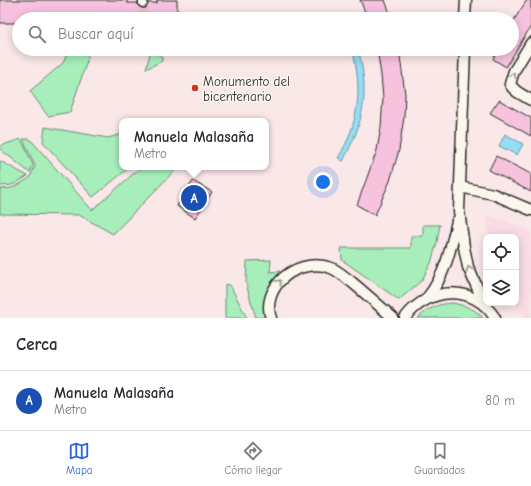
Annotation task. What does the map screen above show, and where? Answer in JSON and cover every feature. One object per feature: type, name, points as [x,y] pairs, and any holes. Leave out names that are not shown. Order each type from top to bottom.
[{"type":"street","points":[[465,12],[466,0]]},
{"type":"street","points":[[531,43],[514,71],[510,84],[512,88],[531,100]]},
{"type":"street","points":[[465,56],[460,211],[468,267],[483,301]]},
{"type":"street","points":[[460,187],[493,194],[531,210]]},
{"type":"street","points":[[427,298],[435,288],[443,273],[460,211]]},
{"type":"street","points":[[270,318],[268,312],[270,298],[275,286],[286,275],[298,268],[317,266],[330,267],[341,274],[393,318]]},
{"type":"street","points":[[405,318],[419,303],[427,298],[441,294],[455,293],[469,296],[483,304]]},
{"type":"street","points":[[486,306],[495,318]]},
{"type":"shaded area","points":[[488,215],[531,231],[531,318],[525,318],[517,306],[519,306],[519,234],[489,234],[487,224]]},
{"type":"green space","points":[[66,56],[88,56],[70,112],[48,116],[30,91],[63,63]]},
{"type":"green space","points":[[149,56],[162,57],[162,61],[146,69]]},
{"type":"green space","points":[[45,127],[108,138],[119,135],[119,170],[126,170],[93,197],[43,142]]},
{"type":"green space","points":[[21,139],[33,165],[30,173],[0,149],[0,146]]},
{"type":"green space","points":[[23,139],[30,139],[92,210],[138,170],[175,170],[113,234],[79,215],[0,214],[0,189],[12,188],[30,178],[35,166]]},
{"type":"green space","points":[[0,161],[28,176],[12,185],[0,186]]},
{"type":"green space","points":[[423,225],[440,225],[431,263],[422,280],[399,300],[342,260],[341,248],[411,248],[411,236],[423,236]]},
{"type":"green space","points":[[271,260],[270,272],[280,271],[266,293],[264,304],[265,318],[256,318],[246,283],[247,261]]},
{"type":"green space","points":[[225,284],[230,285],[247,318],[225,318]]},
{"type":"green space","points":[[453,303],[466,306],[483,318],[418,318],[426,311],[434,307]]},
{"type":"water","points":[[354,56],[360,56],[364,79],[363,106],[356,133],[343,161],[338,158],[351,132],[357,105],[358,91]]},
{"type":"water","points":[[505,134],[523,144],[517,155],[499,146]]},
{"type":"building","points":[[0,0],[127,0],[127,3],[138,3],[138,6],[146,8],[148,3],[157,3],[157,0],[177,0],[177,12],[12,12],[12,23],[0,23]]},
{"type":"building","points":[[360,0],[385,0],[389,12],[365,12]]},
{"type":"building","points":[[527,0],[531,0],[531,26],[519,46],[519,12]]},
{"type":"building","points":[[378,56],[400,56],[405,94],[404,117],[399,150],[390,181],[375,215],[357,205],[377,150],[381,127],[383,98]]},
{"type":"building","points":[[494,56],[513,56],[506,67],[493,59]]},
{"type":"building","points":[[499,100],[531,118],[531,136],[490,113]]},
{"type":"building","points":[[496,156],[531,174],[531,192],[489,170]]},
{"type":"building","points":[[193,181],[212,192],[195,218],[177,206]]},
{"type":"tunnel","points":[[143,3],[143,12]]},
{"type":"place","name":"Monumento del bicentenario","points":[[195,88]]},
{"type":"place","name":"Manuela Malasaña","points":[[194,198]]}]
